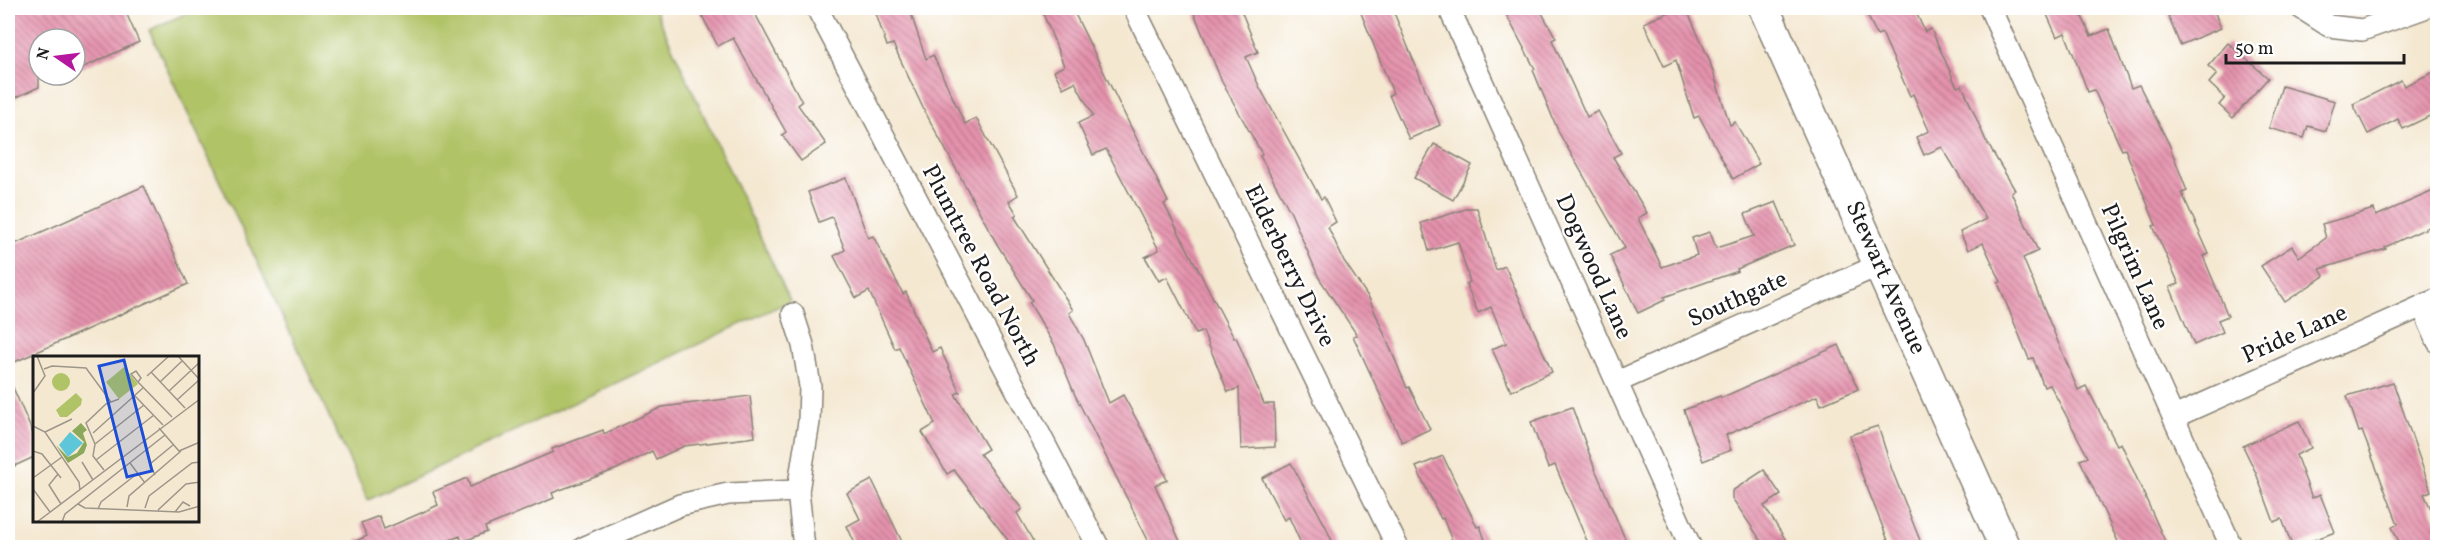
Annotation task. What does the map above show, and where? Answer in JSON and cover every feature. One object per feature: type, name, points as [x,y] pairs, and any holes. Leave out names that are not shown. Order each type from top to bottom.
[{"type":"street","name":"Plumtree Road North","points":[[816,8],[1099,548]]},
{"type":"street","name":"Elderberry Drive","points":[[1134,8],[1398,548]]},
{"type":"street","name":"Dogwood Lane","points":[[1449,8],[1691,548]]},
{"type":"street","name":"Stewart Avenue","points":[[1764,8],[2006,548]]},
{"type":"street","name":"Pilgrim Lane","points":[[1990,8],[2232,548]]},
{"type":"street","points":[[2301,8],[2329,26],[2362,30],[2424,8]]},
{"type":"street","name":"Southgate","points":[[1617,382],[1879,265]]},
{"type":"street","name":"Pride Lane","points":[[2174,417],[2430,303]]},
{"type":"street","points":[[2430,303],[2438,342]]},
{"type":"street","points":[[793,314],[803,345],[810,386],[809,422],[798,490],[804,548]]},
{"type":"street","points":[[583,548],[680,504],[728,494],[798,490]]},
{"type":"green space","points":[[198,8],[654,8],[790,301],[368,500],[149,30]]},
{"type":"building","points":[[8,8],[124,8],[139,42],[87,66],[87,27],[27,27],[27,87],[39,87],[8,101]]},
{"type":"building","points":[[698,8],[752,8],[802,102],[798,105],[826,144],[801,161],[782,135],[786,132],[733,38],[718,46]]},
{"type":"building","points":[[874,8],[909,8],[926,59],[933,55],[965,124],[976,118],[1018,195],[1009,201],[1017,214],[1014,216],[1073,310],[1069,313],[1084,340],[1109,403],[1123,395],[1156,455],[1167,480],[1155,485],[1183,548],[1152,548],[1075,395],[1054,344],[1029,302],[1032,300],[997,244],[923,108],[893,44],[887,46]]},
{"type":"building","points":[[1041,8],[1072,8],[1168,202],[1164,204],[1234,338],[1236,337],[1264,404],[1274,404],[1275,447],[1241,449],[1239,388],[1228,392],[1203,331],[1196,334],[1167,277],[1159,281],[1145,257],[1159,250],[1106,149],[1093,155],[1078,123],[1093,116],[1075,82],[1063,88],[1054,71],[1064,66]]},
{"type":"building","points":[[1192,8],[1240,8],[1258,52],[1246,57],[1259,86],[1321,199],[1324,197],[1336,222],[1328,227],[1344,261],[1369,298],[1407,388],[1409,387],[1430,429],[1402,442],[1353,336],[1357,335],[1319,278],[1291,213],[1260,156],[1262,154],[1222,82]]},
{"type":"building","points":[[1359,8],[1392,8],[1440,125],[1409,139],[1389,95],[1393,93]]},
{"type":"building","points":[[1517,8],[1539,8],[1556,38],[1552,40],[1587,117],[1598,111],[1621,153],[1613,157],[1647,213],[1638,218],[1662,267],[1697,255],[1692,238],[1710,232],[1716,248],[1754,236],[1745,214],[1776,202],[1794,245],[1737,269],[1738,271],[1664,297],[1665,300],[1638,313],[1610,255],[1625,248],[1559,133],[1533,70],[1535,69],[1506,14]]},
{"type":"building","points":[[1678,8],[1686,8],[1709,59],[1730,125],[1735,122],[1759,164],[1733,179],[1699,116],[1694,118],[1676,60],[1664,66],[1644,23]]},
{"type":"building","points":[[1864,8],[1914,8],[1925,32],[1931,29],[1957,87],[1962,85],[1986,141],[2015,190],[2011,192],[2038,251],[2023,258],[2078,390],[2086,386],[2117,445],[2121,443],[2168,548],[2121,548],[2080,460],[2088,457],[2050,385],[2044,387],[2033,358],[2029,359],[1998,283],[2001,282],[1983,243],[1968,250],[1960,232],[1986,219],[1942,147],[1924,155],[1916,137],[1929,131],[1913,94],[1910,96],[1882,33],[1877,35]]},
{"type":"building","points":[[2044,8],[2078,8],[2091,36],[2109,29],[2131,88],[2139,85],[2169,144],[2187,191],[2182,193],[2209,254],[2203,256],[2228,316],[2218,320],[2223,332],[2194,345],[2170,287],[2179,284],[2153,226],[2156,225],[2125,149],[2122,150],[2094,90],[2088,92],[2065,33],[2057,37]]},
{"type":"building","points":[[2165,8],[2213,8],[2221,28],[2180,45]]},
{"type":"building","points":[[2228,43],[2268,78],[2233,118],[2219,105],[2225,98],[2209,83],[2217,74],[2208,66]]},
{"type":"building","points":[[2438,70],[2438,112],[2403,129],[2398,119],[2368,134],[2353,104],[2401,80],[2404,86]]},
{"type":"building","points":[[2282,86],[2335,101],[2326,131],[2308,126],[2304,138],[2269,128]]},
{"type":"building","points":[[1434,144],[1472,165],[1453,200],[1414,178]]},
{"type":"building","points":[[846,178],[868,238],[873,236],[903,294],[906,292],[932,352],[940,348],[960,392],[955,394],[988,449],[980,454],[1022,509],[1017,513],[1037,548],[1014,548],[954,470],[947,474],[922,432],[935,424],[899,347],[895,349],[869,291],[856,298],[834,256],[845,250],[832,217],[819,222],[808,192]]},
{"type":"building","points":[[144,186],[188,284],[8,365],[8,247]]},
{"type":"building","points":[[2438,189],[2438,223],[2385,247],[2386,249],[2320,269],[2324,276],[2285,302],[2261,266],[2292,246],[2299,257],[2326,238],[2322,224],[2374,209],[2376,216]]},
{"type":"building","points":[[1469,208],[1477,208],[1496,270],[1505,266],[1552,372],[1511,391],[1492,349],[1506,343],[1491,307],[1478,313],[1466,284],[1470,282],[1458,242],[1429,251],[1421,223]]},
{"type":"building","points":[[1839,345],[1858,389],[1821,405],[1817,396],[1726,435],[1731,450],[1703,461],[1684,410],[1720,396],[1721,398]]},
{"type":"building","points":[[8,376],[33,434],[33,457],[8,469]]},
{"type":"building","points":[[2393,382],[2431,491],[2424,494],[2438,524],[2438,548],[2402,548],[2392,527],[2398,524],[2362,431],[2359,432],[2347,396]]},
{"type":"building","points":[[750,396],[755,437],[684,446],[656,459],[652,451],[617,469],[552,493],[554,498],[485,527],[487,532],[462,542],[460,536],[430,548],[340,548],[367,536],[361,523],[379,516],[384,529],[438,505],[433,492],[467,478],[470,487],[553,452],[552,449],[603,430],[604,434],[662,407]]},
{"type":"building","points":[[1572,407],[1595,469],[1629,548],[1590,548],[1555,465],[1548,468],[1531,422]]},
{"type":"building","points":[[2299,421],[2311,448],[2296,455],[2312,498],[2320,494],[2335,532],[2293,548],[2282,519],[2274,522],[2256,473],[2243,446]]},
{"type":"building","points":[[1878,426],[1892,470],[1923,548],[1891,548],[1861,472],[1850,435]]},
{"type":"building","points":[[1443,456],[1477,527],[1480,526],[1488,548],[1455,548],[1443,518],[1441,519],[1416,467]]},
{"type":"building","points":[[1291,463],[1335,548],[1303,548],[1289,517],[1284,520],[1262,478]]},
{"type":"building","points":[[1764,470],[1781,495],[1764,506],[1791,548],[1766,548],[1732,498],[1732,491]]},
{"type":"building","points":[[872,480],[905,548],[857,548],[847,526],[860,519],[847,493]]}]
